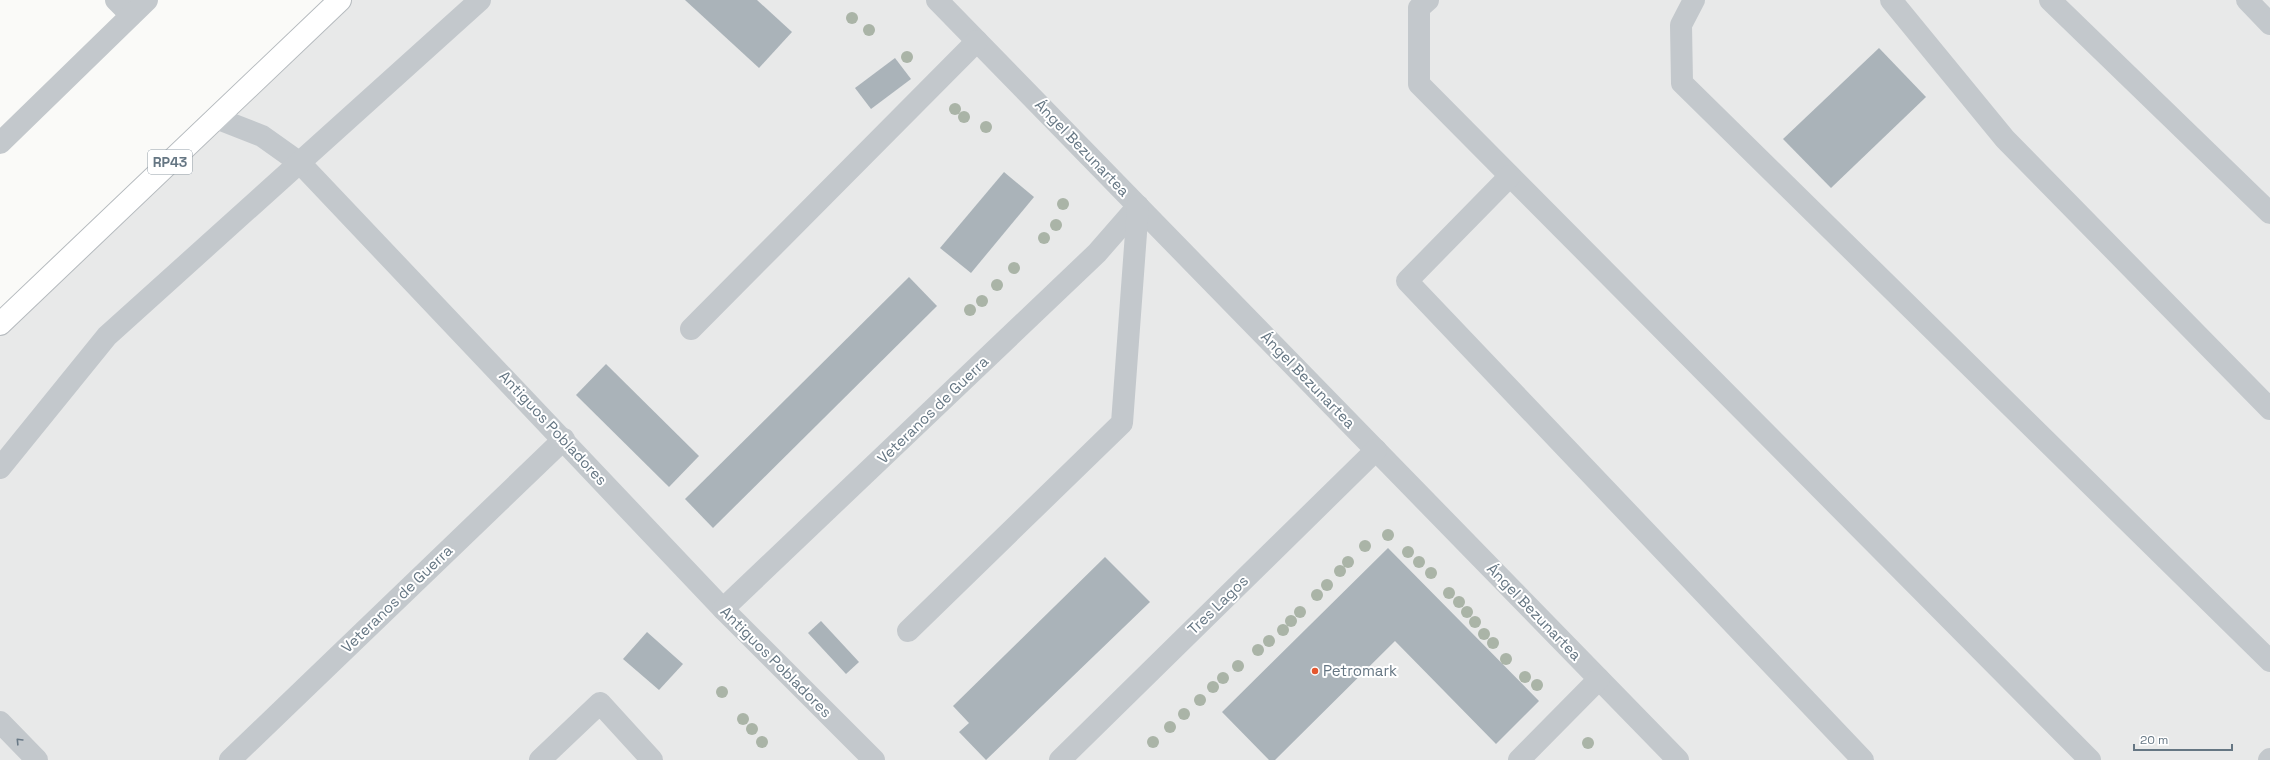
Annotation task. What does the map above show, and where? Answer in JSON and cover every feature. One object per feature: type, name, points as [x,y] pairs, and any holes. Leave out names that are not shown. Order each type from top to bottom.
[{"type":"main road","name":"RP43","points":[[0,324],[340,0]]},
{"type":"street","points":[[116,0],[131,16]]},
{"type":"street","points":[[0,143],[147,0]]},
{"type":"street","points":[[0,468],[106,336],[480,0]]},
{"type":"street","name":"Ángel Bezunartea","points":[[937,0],[1678,760]]},
{"type":"street","points":[[1694,0],[1681,25],[1682,83],[2270,661]]},
{"type":"street","points":[[1891,0],[2005,138],[2270,408]]},
{"type":"street","points":[[2050,0],[2270,213]]},
{"type":"street","points":[[2247,0],[2270,24]]},
{"type":"street","points":[[1419,3],[1419,84],[2090,760]]},
{"type":"street","points":[[691,329],[977,41]]},
{"type":"street","name":"Antiguos Pobladores","points":[[216,118],[262,136],[300,163],[564,439],[723,609],[874,760]]},
{"type":"street","points":[[1510,176],[1407,281],[1863,760]]},
{"type":"street","points":[[908,631],[1122,423],[1138,206]]},
{"type":"street","name":"Veteranos de Guerra","points":[[723,609],[1097,253],[1138,206]]},
{"type":"street","name":"Veteranos de Guerra","points":[[230,760],[564,439]]},
{"type":"street","name":"Tres Lagos","points":[[1060,760],[1376,450]]},
{"type":"street","points":[[1519,760],[1599,679]]},
{"type":"street","points":[[540,760],[600,703],[652,760]]},
{"type":"street","points":[[0,722],[37,760]]},
{"type":"shaded area","points":[[340,0],[2270,0],[2270,760],[0,760],[0,324]]},
{"type":"building","points":[[685,0],[757,0],[792,32],[759,68]]},
{"type":"building","points":[[1879,48],[1926,97],[1831,188],[1783,139]]},
{"type":"building","points":[[895,58],[911,79],[871,109],[855,88]]},
{"type":"building","points":[[1004,172],[1034,197],[971,273],[940,248]]},
{"type":"building","points":[[909,277],[937,306],[713,528],[685,499]]},
{"type":"building","points":[[606,364],[699,456],[669,487],[576,395]]},
{"type":"building","name":"Petromark","points":[[1388,548],[1539,701],[1496,744],[1395,641],[1275,760],[1269,760],[1222,712]]},
{"type":"building","points":[[1105,557],[1150,602],[986,760],[959,732],[969,723],[953,706]]},
{"type":"building","points":[[821,621],[859,662],[846,674],[808,633]]},
{"type":"building","points":[[647,632],[683,664],[659,690],[623,659]]},
{"type":"place","name":"Petromark","points":[[1315,671]]}]
